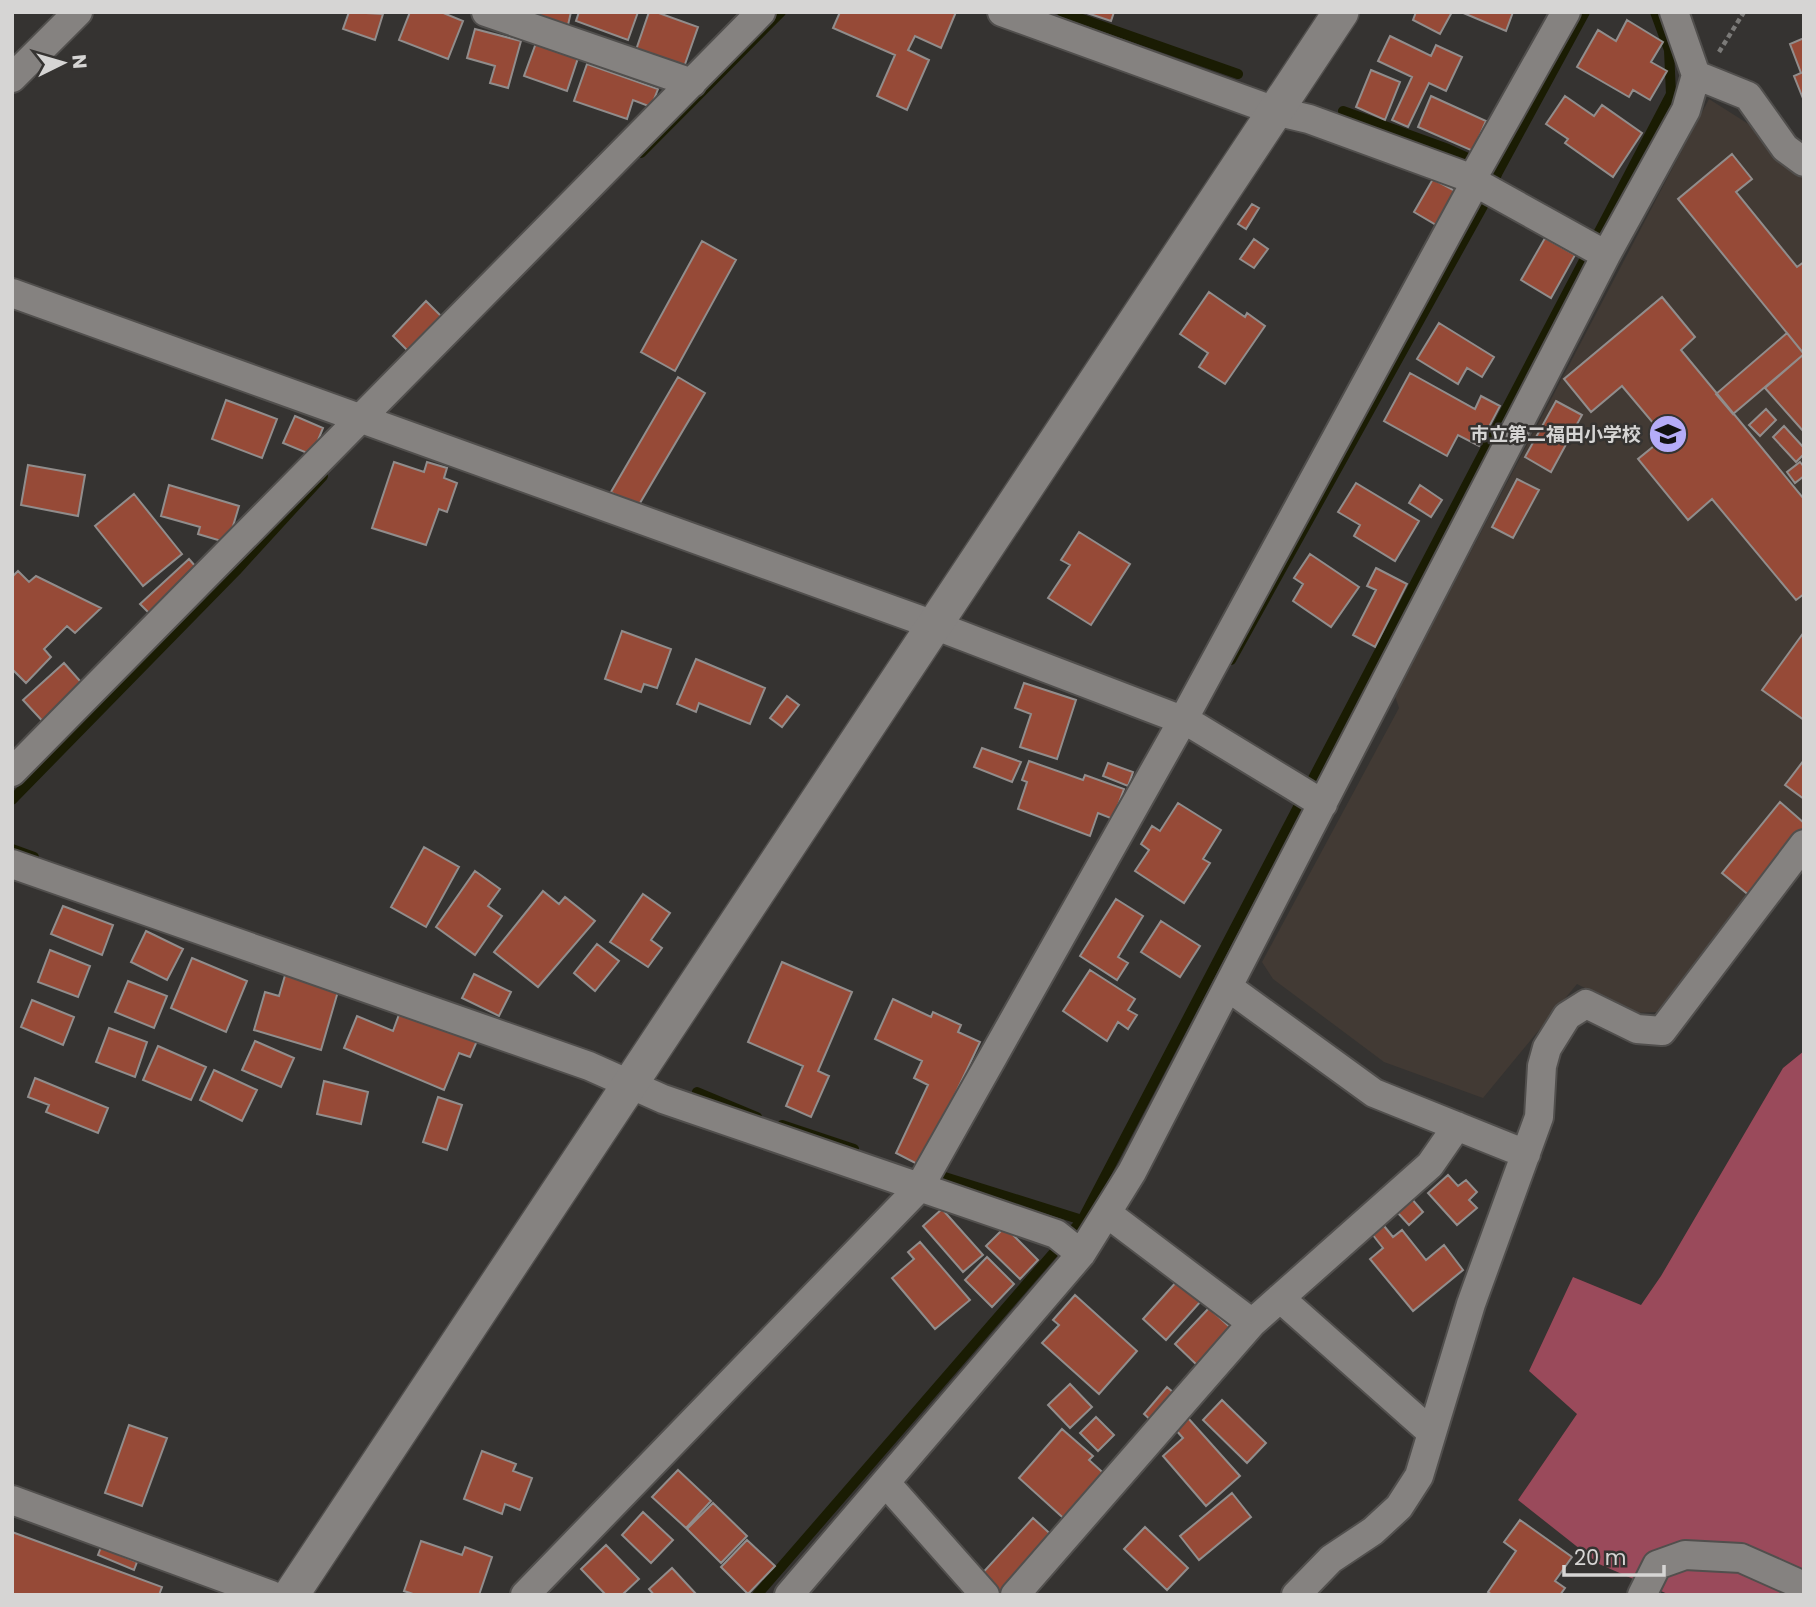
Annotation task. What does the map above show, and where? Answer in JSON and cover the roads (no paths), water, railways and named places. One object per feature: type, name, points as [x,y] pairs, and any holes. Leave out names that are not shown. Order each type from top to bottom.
[{"type":"street","points":[[12,78],[78,12]]},
{"type":"street","points":[[486,12],[692,83]]},
{"type":"street","points":[[12,772],[370,421],[761,12]]},
{"type":"street","points":[[1002,12],[1275,111],[1309,119],[1482,180],[1595,248]]},
{"type":"street","points":[[291,1595],[1341,12]]},
{"type":"street","points":[[525,1595],[927,1190],[1192,725],[1482,180],[1566,12]]},
{"type":"street","points":[[789,1595],[886,1483],[1069,1245],[1108,1214],[1228,987],[1312,797],[1595,248],[1686,110],[1696,75],[1674,12]]},
{"type":"street","points":[[1696,75],[1748,96],[1785,148],[1804,162]]},
{"type":"street","points":[[12,293],[934,625],[1192,725],[1312,797]]},
{"type":"street","points":[[1296,1595],[1331,1559],[1373,1531],[1399,1507],[1419,1476],[1471,1304],[1539,1117],[1542,1066],[1547,1048],[1567,1017],[1586,1004],[1637,1029],[1662,1031],[1804,844]]},
{"type":"street","points":[[12,864],[589,1066],[663,1099],[927,1190],[1069,1245]]},
{"type":"street","points":[[1228,987],[1374,1093],[1525,1154]]},
{"type":"street","points":[[1015,1595],[1252,1323],[1430,1165],[1457,1126]]},
{"type":"street","points":[[1108,1214],[1252,1323]]},
{"type":"street","points":[[1280,1298],[1432,1433]]},
{"type":"street","points":[[886,1483],[985,1595]]},
{"type":"street","points":[[12,1500],[271,1595]]},
{"type":"street","points":[[1642,1595],[1657,1565],[1685,1555],[1741,1558],[1804,1586]]},
{"type":"waterway","points":[[641,153],[781,12]]},
{"type":"waterway","points":[[1062,12],[1238,74]]},
{"type":"waterway","points":[[1231,660],[1483,206],[1498,172],[1585,12]]},
{"type":"waterway","points":[[757,1595],[1082,1220],[1671,94],[1669,50],[1655,12]]},
{"type":"waterway","points":[[1343,111],[1479,163]]},
{"type":"waterway","points":[[12,800],[236,571],[323,476]]},
{"type":"waterway","points":[[12,849],[34,857]]},
{"type":"waterway","points":[[697,1092],[757,1117]]},
{"type":"waterway","points":[[782,1125],[854,1149]]},
{"type":"waterway","points":[[935,1174],[1082,1220]]},
{"type":"place","name":"市立第二福田小学校","points":[[1668,434]]}]
